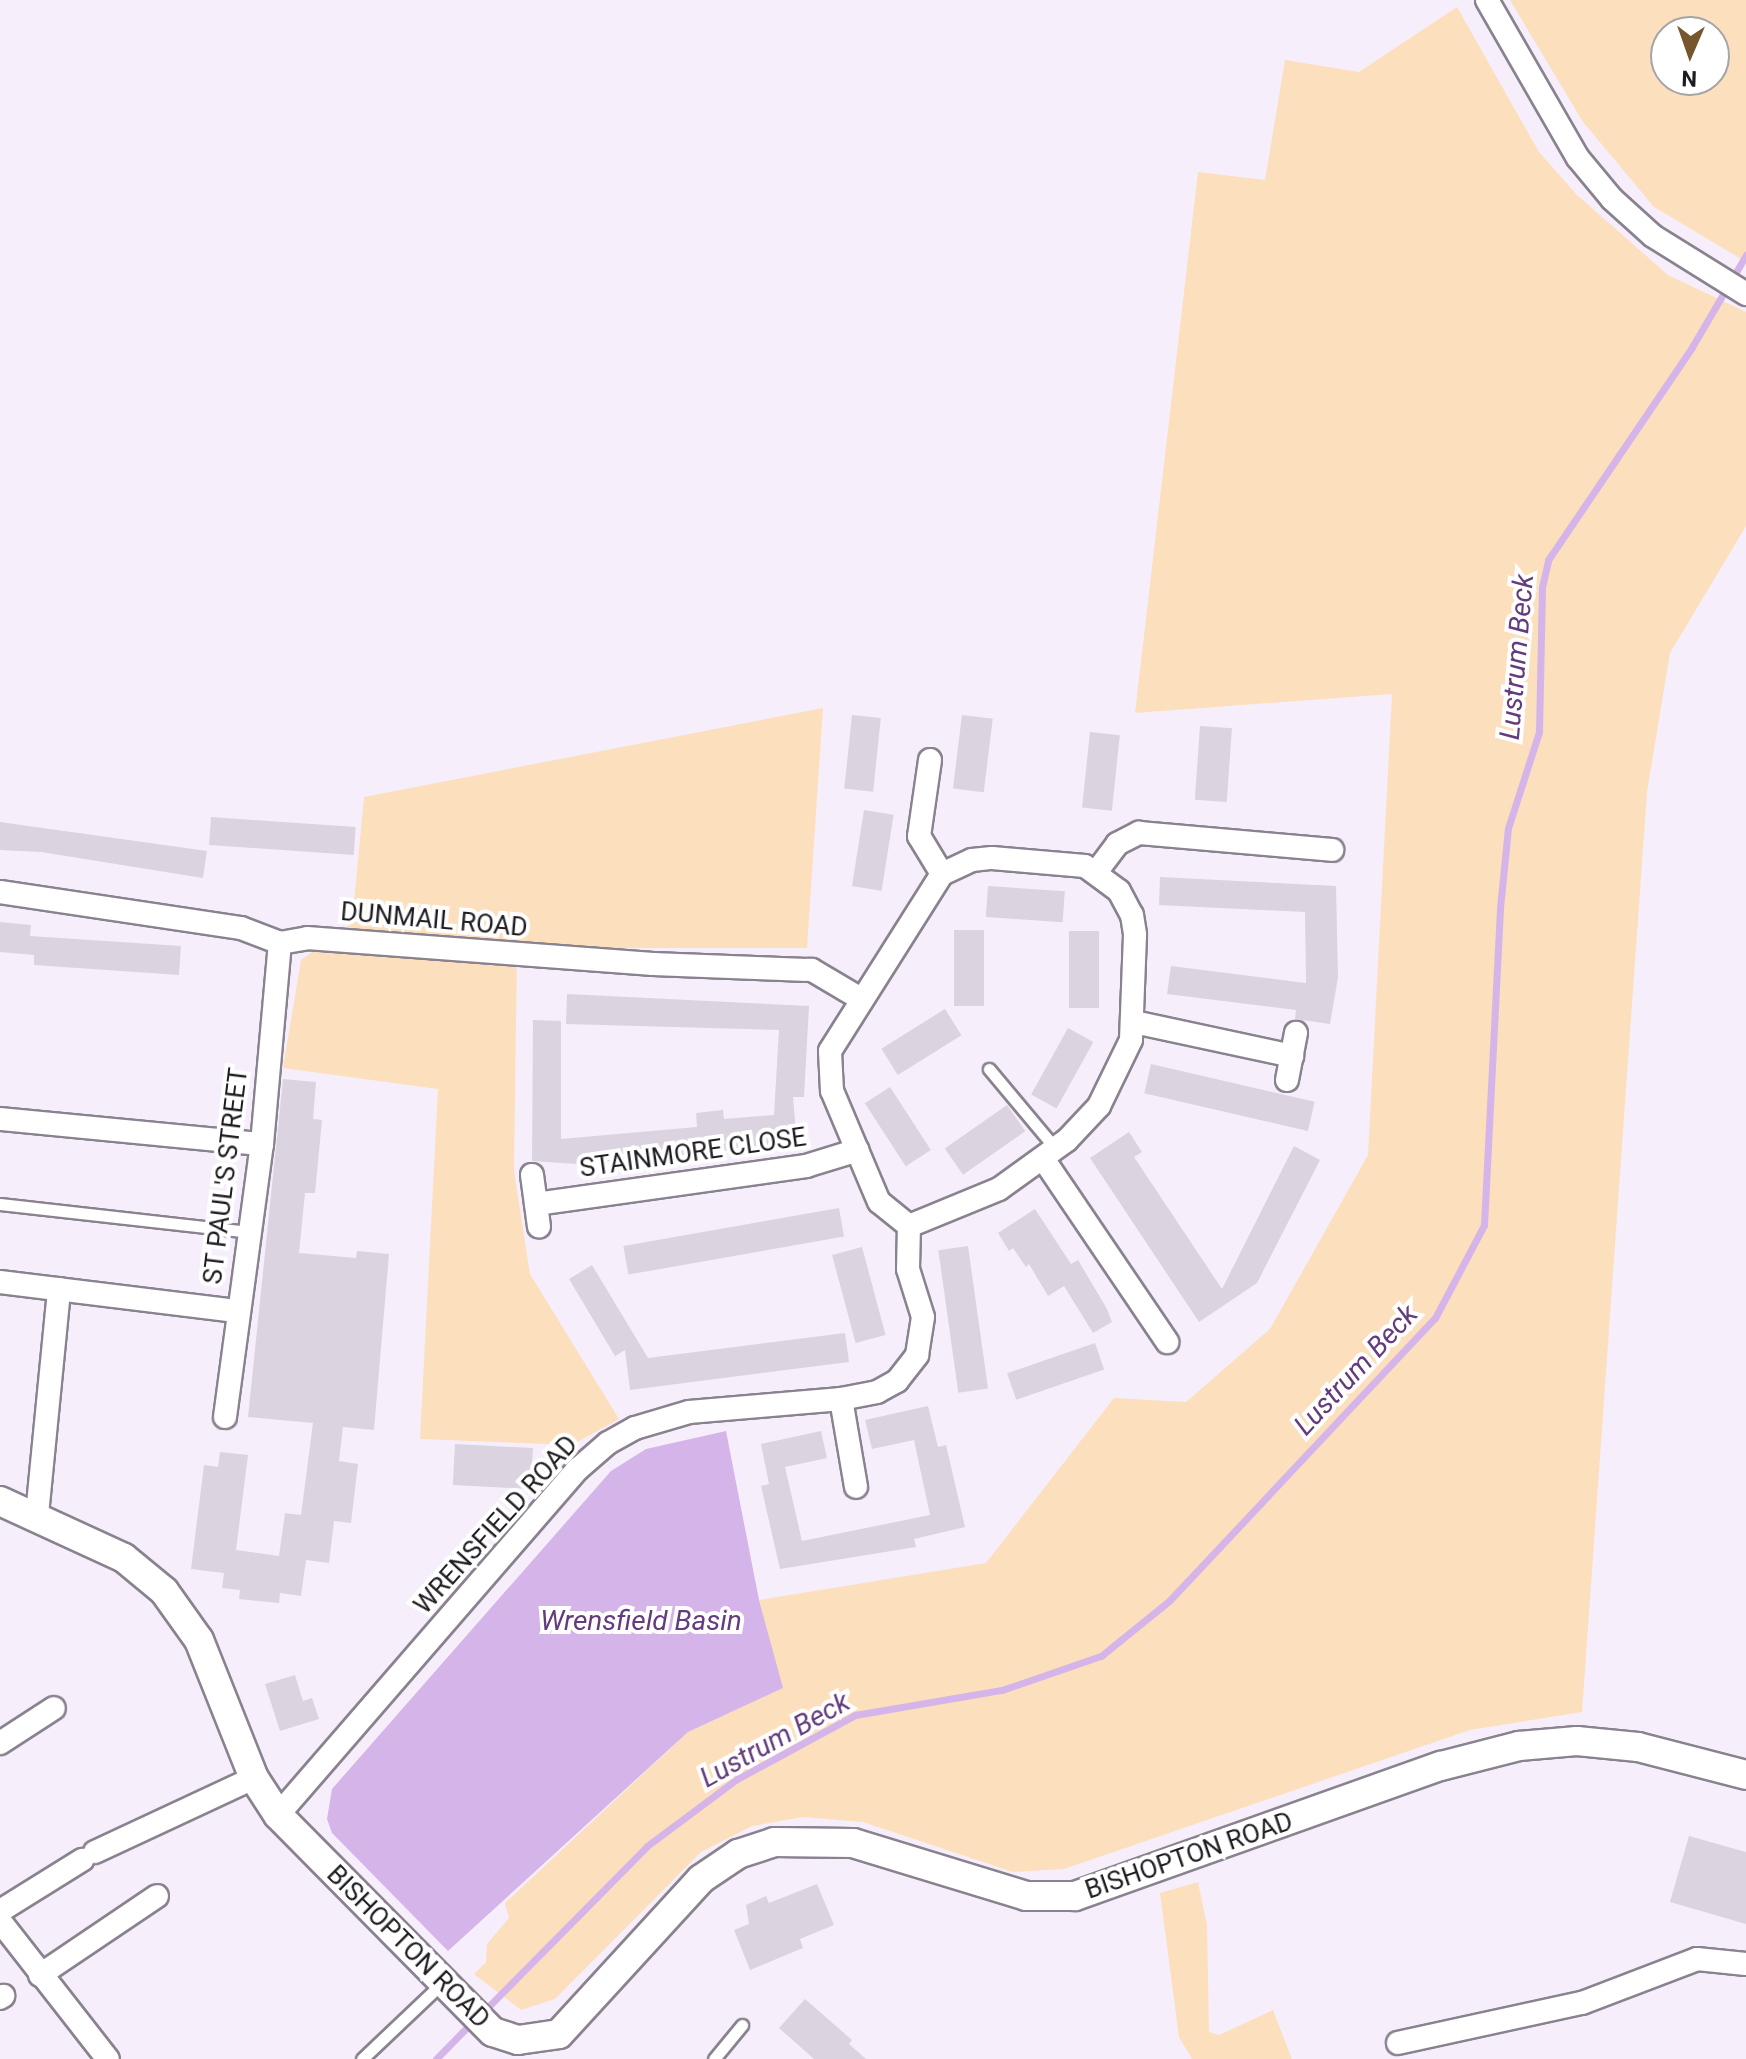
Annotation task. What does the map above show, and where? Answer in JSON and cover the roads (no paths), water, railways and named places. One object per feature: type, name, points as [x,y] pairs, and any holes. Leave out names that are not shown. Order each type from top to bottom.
[{"type":"street","points":[[1487,0],[1578,158],[1653,236],[1746,294]]},
{"type":"street","points":[[930,760],[919,836],[942,874]]},
{"type":"street","points":[[1097,871],[1117,844],[1139,833],[1319,856]]},
{"type":"street","points":[[992,858],[1071,864],[1097,871],[1119,891],[1132,915],[1134,1022],[1124,1059],[1099,1106],[1050,1155],[999,1189],[909,1226],[879,1202],[858,1150],[828,1068],[837,1035],[942,874],[972,860],[992,858]]},
{"type":"street","name":"DUNMAIL ROAD","points":[[0,892],[241,928],[280,943],[307,938],[653,964],[806,970],[861,999]]},
{"type":"street","name":"ST PAUL'S STREET","points":[[225,1417],[236,1311],[262,1144],[280,943]]},
{"type":"street","points":[[1134,1022],[1292,1056]]},
{"type":"street","points":[[1287,1080],[1296,1033]]},
{"type":"street","points":[[0,1119],[262,1144]]},
{"type":"street","name":"STAINMORE CLOSE","points":[[536,1204],[806,1166],[858,1150]]},
{"type":"street","points":[[1050,1155],[1167,1342]]},
{"type":"street","points":[[532,1175],[539,1227]]},
{"type":"street","name":"WRENSFIELD ROAD","points":[[278,1815],[578,1469],[608,1443],[635,1428],[689,1412],[841,1399],[877,1392],[897,1381],[917,1355],[923,1317],[908,1269],[909,1226]]},
{"type":"street","points":[[0,1282],[236,1311]]},
{"type":"street","points":[[37,1515],[59,1289]]},
{"type":"street","points":[[841,1399],[856,1487]]},
{"type":"street","name":"BISHOPTON ROAD","points":[[0,1501],[37,1515],[124,1558],[164,1591],[199,1640],[254,1778],[278,1815],[443,1983],[511,2044],[559,2034],[701,1879],[738,1854],[774,1842],[853,1843],[896,1852],[996,1889],[1026,1896],[1075,1896],[1441,1766],[1519,1746],[1577,1741],[1638,1747],[1746,1775]]},
{"type":"street","points":[[0,1743],[54,1708]]},
{"type":"street","points":[[0,1911],[89,1856],[254,1778]]},
{"type":"street","points":[[40,1975],[157,1896]]},
{"type":"street","points":[[0,1921],[108,2059]]},
{"type":"street","points":[[1398,2043],[1582,2003],[1697,1959],[1746,1964]]},
{"type":"lane","points":[[989,1069],[1050,1155]]},
{"type":"lane","points":[[0,1204],[248,1232]]},
{"type":"lane","points":[[362,2059],[443,1983]]},
{"type":"lane","points":[[714,2059],[742,2025]]},
{"type":"water","name":"Wrensfield Basin","points":[[726,1431],[759,1600],[783,1688],[688,1732],[448,1951],[332,1833],[327,1819],[332,1789],[611,1471],[646,1449]]},
{"type":"waterway","name":"Lustrum Beck","points":[[483,2012],[647,1846],[737,1779],[855,1715],[1002,1690],[1101,1656],[1169,1601],[1435,1318],[1484,1225],[1500,908],[1508,828],[1539,732],[1542,587],[1548,560],[1692,347],[1746,255]]},
{"type":"waterway","name":"Lustrum Beck","points":[[436,2059],[474,2020]]}]
